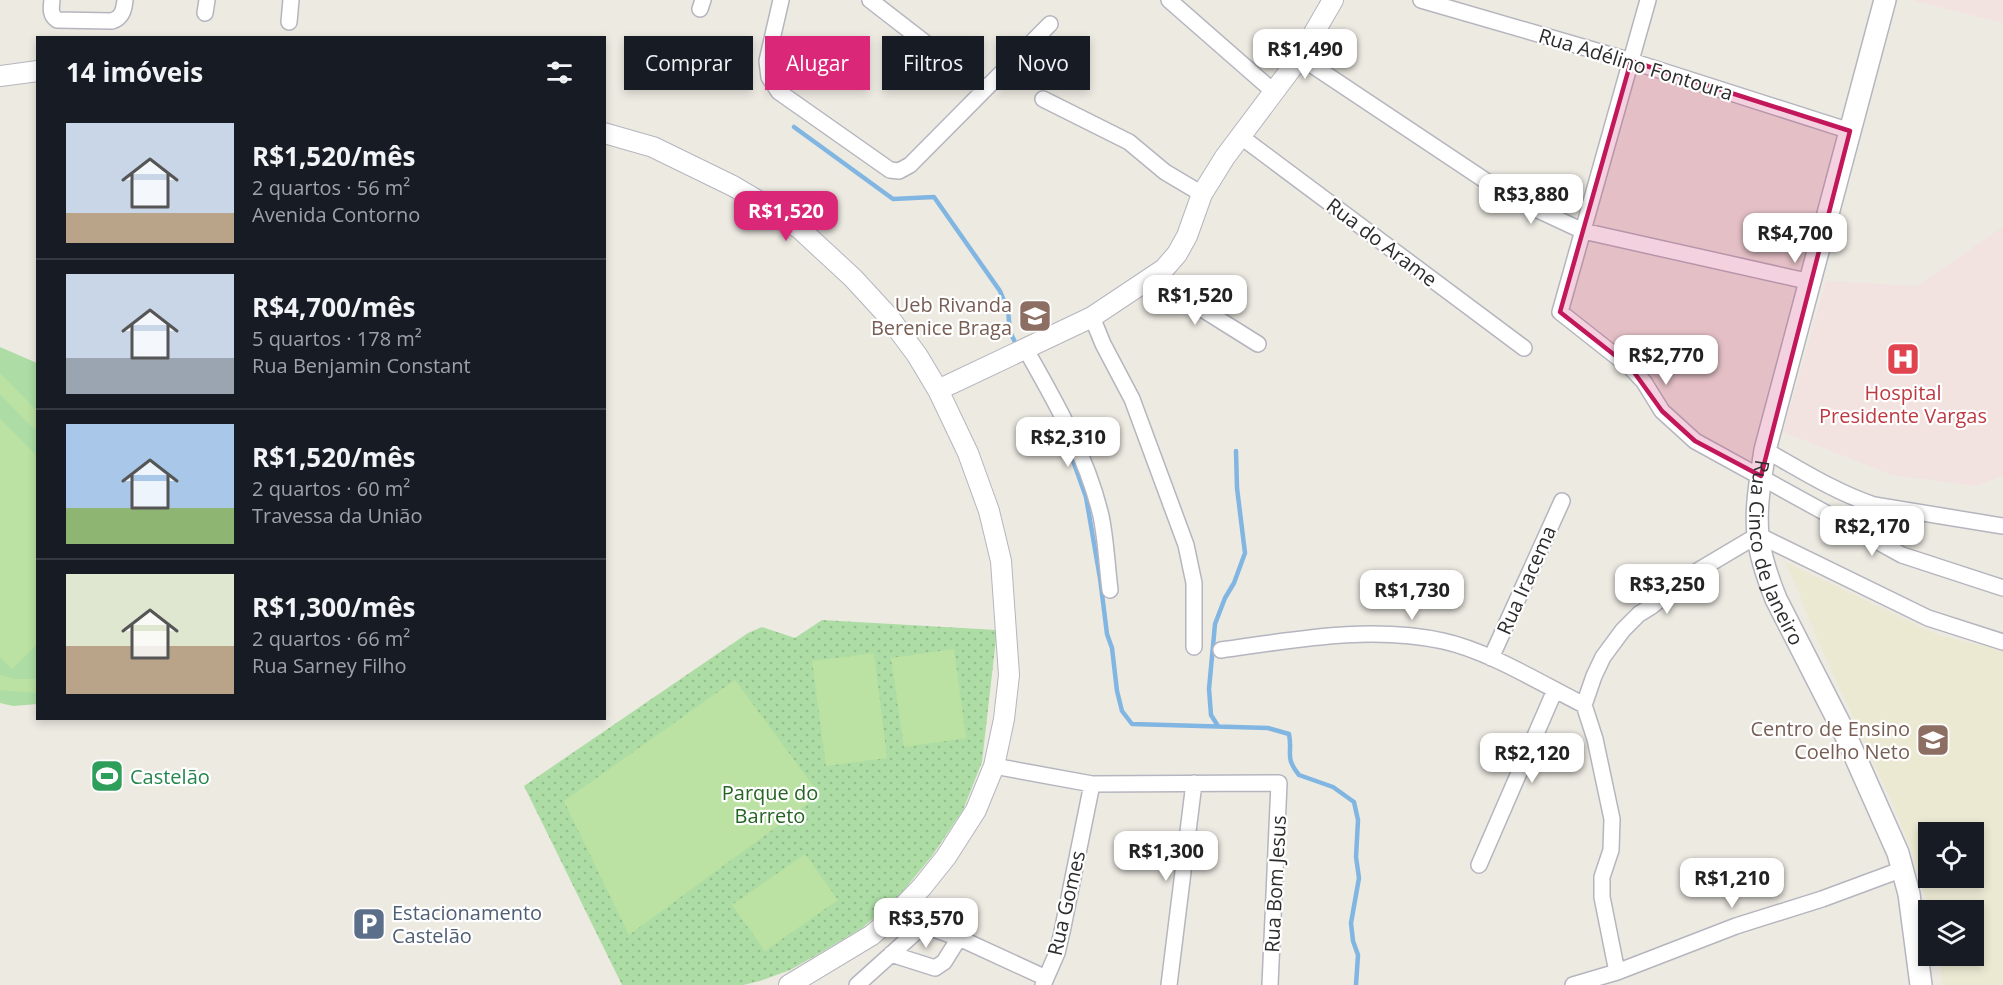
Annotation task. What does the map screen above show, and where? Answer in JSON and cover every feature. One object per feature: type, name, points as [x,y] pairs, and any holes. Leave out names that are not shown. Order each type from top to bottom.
[{"type":"main road","name":"Rua Cinco de Janeiro","points":[[1885,0],[1766,450],[1758,503],[1758,535],[1768,578],[1776,599],[1846,736],[1880,810],[1903,869],[1909,894],[1921,985]]},
{"type":"street","points":[[52,0],[52,17],[57,20],[112,21],[117,20],[121,15],[125,0]]},
{"type":"street","points":[[289,22],[291,0]]},
{"type":"street","points":[[782,0],[767,61],[767,70],[772,84],[804,112],[890,171],[899,171],[910,165],[1050,24]]},
{"type":"street","points":[[870,0],[985,89]]},
{"type":"street","points":[[1169,0],[1274,91]]},
{"type":"street","points":[[938,390],[1092,316],[1164,268],[1177,254],[1187,236],[1202,194],[1240,136],[1300,57],[1333,0]]},
{"type":"street","name":"Rua Adélino Fontoura","points":[[1421,0],[1631,61],[1850,131]]},
{"type":"street","points":[[1648,0],[1560,312],[1631,368],[1644,381],[1662,411],[1695,441],[1902,555],[2003,588]]},
{"type":"street","points":[[1300,57],[1510,197],[1583,231],[1811,282]]},
{"type":"street","points":[[0,76],[36,71]]},
{"type":"street","points":[[1043,99],[1129,142],[1165,172],[1202,194]]},
{"type":"street","points":[[606,134],[653,147],[733,186],[800,229],[854,278],[888,316],[917,355],[938,390],[968,453],[989,511],[1001,561],[1009,675],[1004,719],[994,766],[976,810],[922,887],[872,935],[789,985]]},
{"type":"street","name":"Rua do Arame","points":[[1240,136],[1524,348]]},
{"type":"street","points":[[1151,277],[1258,344]]},
{"type":"street","points":[[1092,316],[1103,344],[1132,399],[1186,545],[1194,582],[1194,647]]},
{"type":"street","points":[[1020,351],[1059,407],[1082,457],[1101,516],[1110,590]]},
{"type":"street","points":[[1766,450],[1822,482],[1874,505],[2003,526]]},
{"type":"street","name":"Rua Iracema","points":[[1491,658],[1562,501]]},
{"type":"street","points":[[1617,972],[1602,897],[1602,877],[1611,850],[1612,819],[1596,739],[1584,705],[1594,676],[1604,657],[1623,630],[1639,614],[1689,576],[1758,535],[1928,618],[2003,642]]},
{"type":"street","points":[[1221,650],[1324,636],[1372,634],[1443,641],[1491,658],[1584,705]]},
{"type":"street","points":[[1479,865],[1555,690]]},
{"type":"street","points":[[994,766],[1092,784],[1194,783],[1169,985]]},
{"type":"street","name":"Rua Bom Jesus","points":[[1194,783],[1279,783],[1270,985]]},
{"type":"street","name":"Rua Gomes","points":[[1045,981],[1057,953],[1092,784]]},
{"type":"street","points":[[1573,985],[1617,972],[1736,926],[1822,899],[1903,869]]},
{"type":"street","points":[[856,985],[925,926],[959,938],[1045,981]]},
{"type":"street","points":[[891,954],[935,968],[944,962],[959,938]]},
{"type":"highlighted area","points":[[1631,61],[1850,131],[1761,476],[1695,441],[1662,411],[1631,368],[1560,312]]},
{"type":"shaded area","points":[[2003,0],[2003,23],[1915,1]]},
{"type":"shaded area","name":"Hospital Presidente Vargas","points":[[2003,227],[2003,475],[1976,486],[1892,475],[1783,432],[1826,281],[1917,286]]},
{"type":"shaded area","name":"Centro de Ensino Coelho Neto","points":[[1786,562],[1938,635],[2003,650],[2003,985],[1943,985],[1940,966],[1984,966],[1984,900],[1926,900],[1923,888],[1984,888],[1984,822],[1918,822],[1918,872],[1895,809],[1818,641]]},
{"type":"green space","points":[[0,347],[36,363],[36,704],[13,706],[0,703]]},
{"type":"green space","points":[[0,373],[36,410],[36,431],[0,394]]},
{"type":"green space","points":[[0,419],[36,455],[36,645],[12,669],[0,657]]},
{"type":"green space","name":"Parque do Barreto","points":[[822,620],[997,630],[982,762],[963,810],[932,856],[898,897],[862,928],[790,970],[743,985],[622,985],[524,786],[748,633],[762,627],[795,638]]},
{"type":"green space","points":[[954,649],[966,738],[904,747],[891,658]]},
{"type":"green space","points":[[874,653],[887,758],[826,766],[812,661]]},
{"type":"green space","points":[[0,675],[15,679],[36,679],[36,693],[0,690]]},
{"type":"green space","points":[[735,680],[820,795],[629,935],[564,801]]},
{"type":"green space","points":[[805,854],[838,900],[765,951],[732,905]]},
{"type":"waterway","points":[[794,127],[893,199],[934,197],[1000,291],[1008,310],[1010,332],[1017,346]]},
{"type":"waterway","points":[[1066,441],[1086,497],[1107,634],[1112,648],[1117,691],[1122,711],[1132,724],[1268,728],[1289,734],[1290,759],[1299,775],[1333,787],[1354,802],[1358,820],[1356,857],[1359,878],[1351,923],[1353,941],[1358,955],[1356,985]]},
{"type":"waterway","points":[[1218,726],[1211,715],[1209,689],[1215,624],[1245,553],[1237,488],[1236,451]]},
{"type":"place","name":"Ueb Rivanda Berenice Braga","points":[[1035,316]]},
{"type":"place","name":"Hospital Presidente Vargas","points":[[1903,359]]},
{"type":"place","name":"Centro de Ensino Coelho Neto","points":[[1933,740]]},
{"type":"place","name":"Castelão","points":[[107,776]]},
{"type":"place","name":"Estacionamento Castelão","points":[[369,924]]}]
